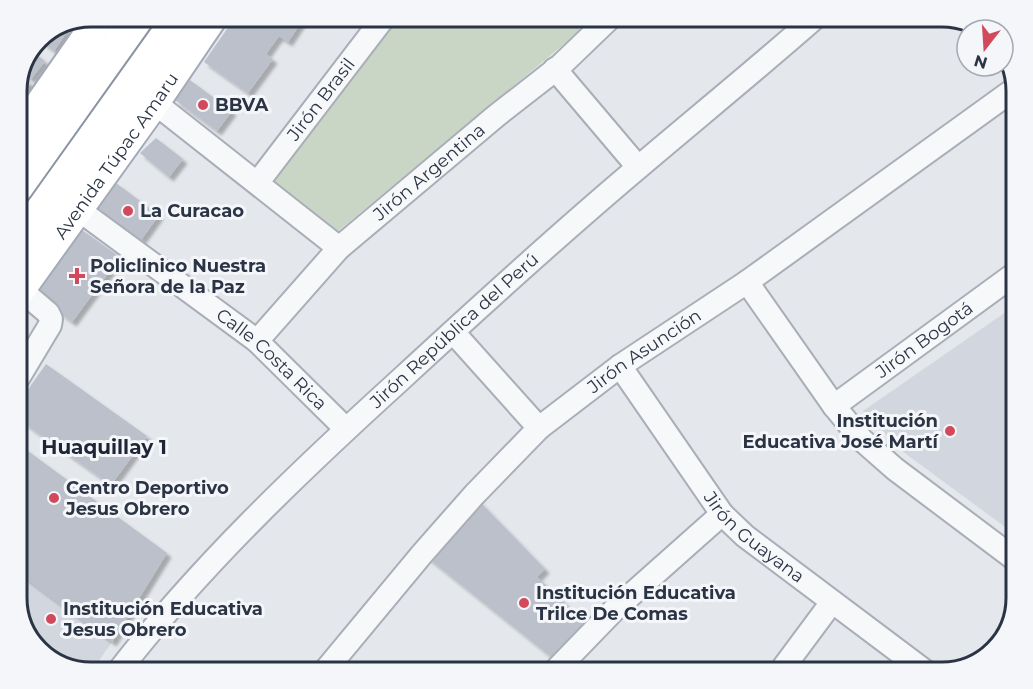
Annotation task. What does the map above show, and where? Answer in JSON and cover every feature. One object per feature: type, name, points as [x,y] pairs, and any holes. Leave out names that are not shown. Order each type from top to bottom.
[{"type":"highway","points":[[27,172],[130,27]]},
{"type":"highway","name":"Avenida Túpac Amaru","points":[[27,232],[174,27]]},
{"type":"highway","points":[[102,128],[120,120],[192,27]]},
{"type":"main road","points":[[27,122],[93,27]]},
{"type":"main road","name":"Avenida Túpac Amaru","points":[[27,282],[207,27]]},
{"type":"street","name":"Jirón Brasil","points":[[258,182],[377,27]]},
{"type":"street","name":"Jirón Argentina","points":[[257,341],[339,248],[555,69],[600,27]]},
{"type":"street","name":"Jirón República del Perú","points":[[126,662],[194,582],[281,491],[346,429],[638,167],[804,27]]},
{"type":"street","points":[[555,69],[638,167]]},
{"type":"street","name":"Jirón Asunción","points":[[332,662],[474,495],[539,428],[620,366],[747,282],[1006,95]]},
{"type":"street","points":[[155,103],[339,248]]},
{"type":"street","name":"Calle Costa Rica","points":[[79,210],[257,341],[346,429]]},
{"type":"street","name":"Jirón Bogotá","points":[[834,406],[1006,281]]},
{"type":"street","points":[[747,282],[834,406],[862,440],[895,469],[1006,552]]},
{"type":"street","points":[[27,299],[48,313],[51,319],[50,325],[27,363]]},
{"type":"street","points":[[453,332],[539,428]]},
{"type":"street","name":"Jirón Guayana","points":[[620,366],[722,514],[745,536],[913,662]]},
{"type":"street","points":[[564,662],[614,610],[722,514]]},
{"type":"street","points":[[787,662],[832,602]]},
{"type":"shaded area","name":"Institución Educativa José Martí","points":[[1006,312],[1006,528],[902,451],[863,411]]},
{"type":"shaded area","name":"Institución Educativa Jesus Obrero","points":[[27,579],[112,642],[98,662],[74,660],[55,651],[40,637],[32,623],[27,603]]},
{"type":"green space","points":[[388,27],[576,27],[581,30],[332,236],[269,182]]},
{"type":"building","points":[[228,27],[298,27],[288,42],[279,36],[266,54],[273,59],[248,93],[204,62]]},
{"type":"building","points":[[67,32],[54,51],[47,45]]},
{"type":"building","points":[[38,55],[45,61],[31,79],[29,74]]},
{"type":"building","name":"BBVA","points":[[190,80],[232,111],[217,131],[175,100]]},
{"type":"building","points":[[156,138],[183,159],[169,177],[140,153]]},
{"type":"building","name":"La Curacao","points":[[116,183],[159,215],[141,240],[98,208]]},
{"type":"building","name":"Policlinico Nuestra Señora de la Paz","points":[[82,230],[120,257],[72,322],[35,294]]},
{"type":"building","points":[[46,364],[147,436],[111,485],[27,425],[27,391]]},
{"type":"building","name":"Centro Deportivo Jesus Obrero","points":[[27,450],[167,553],[112,642],[27,579]]},
{"type":"building","name":"Institución Educativa Trilce De Comas","points":[[476,498],[545,569],[537,577],[593,629],[562,662],[558,662],[424,555]]},
{"type":"place","name":"BBVA","points":[[203,105]]},
{"type":"place","name":"La Curacao","points":[[128,211]]},
{"type":"place","name":"Policlinico Nuestra Señora de la Paz","points":[[77,276]]},
{"type":"place","name":"Institución Educativa José Martí","points":[[950,431]]},
{"type":"place","name":"Centro Deportivo Jesus Obrero","points":[[54,498]]},
{"type":"place","name":"Institución Educativa Trilce De Comas","points":[[524,603]]},
{"type":"place","name":"Institución Educativa Jesus Obrero","points":[[51,619]]},
{"type":"district","name":"Huaquillay 1","points":[[104,447]]}]
